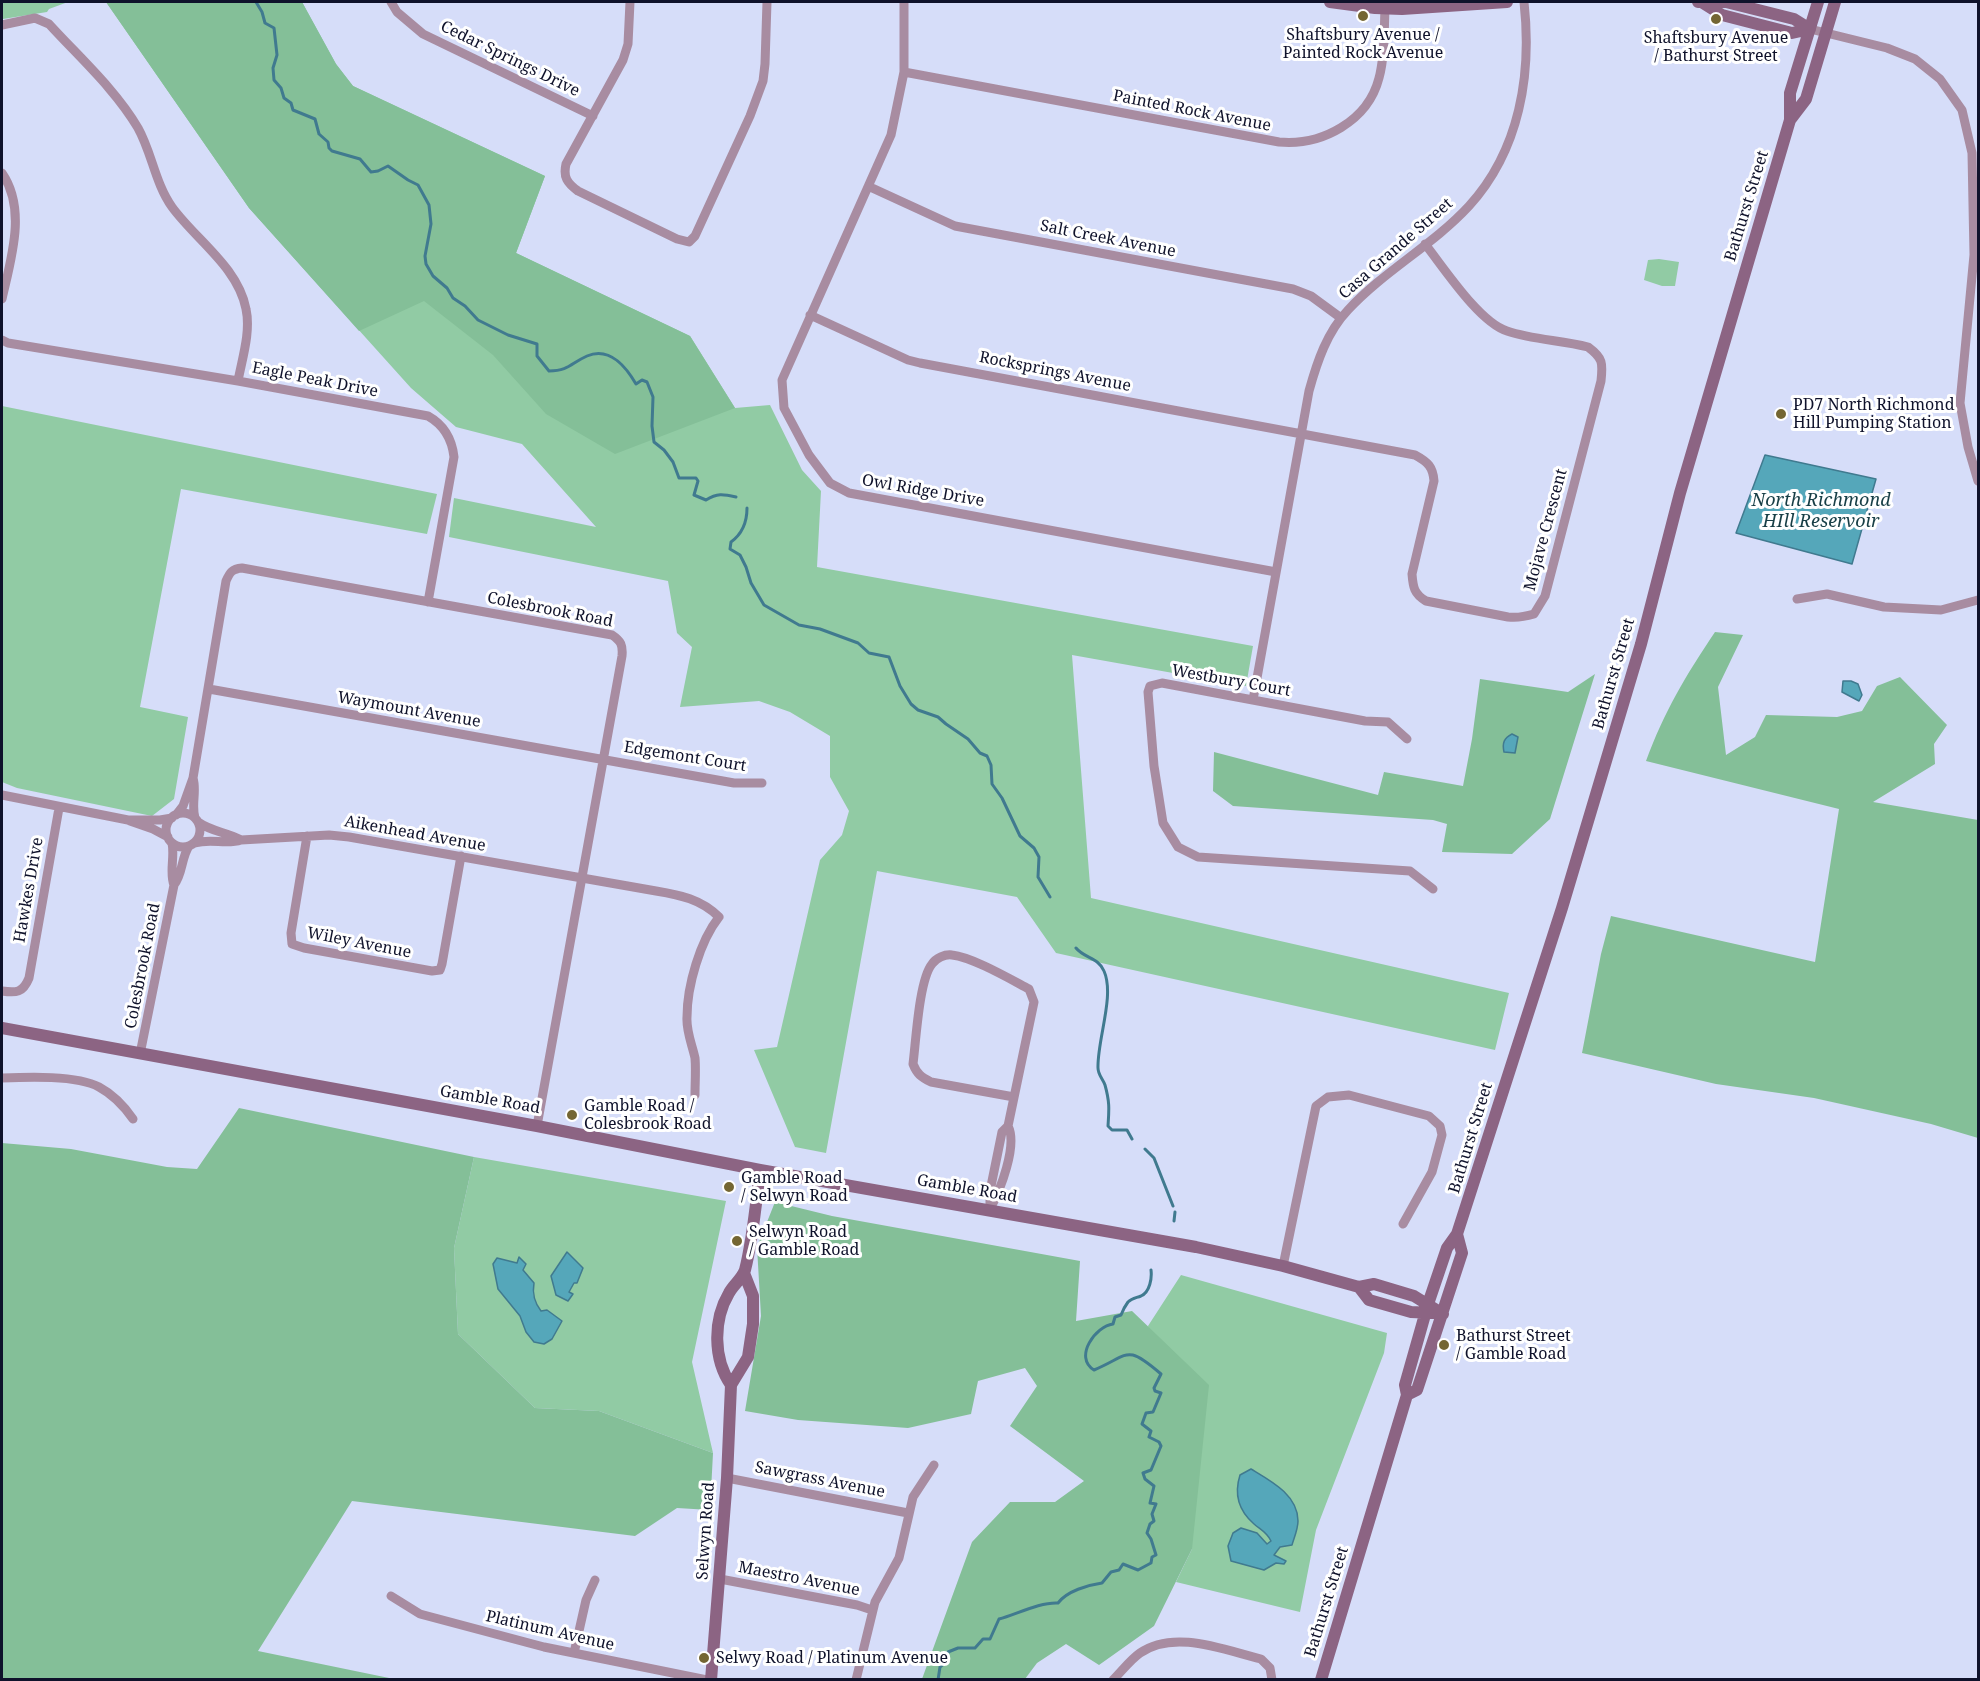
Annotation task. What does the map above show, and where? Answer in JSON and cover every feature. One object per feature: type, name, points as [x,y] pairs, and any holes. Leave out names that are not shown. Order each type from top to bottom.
[{"type":"main road","points":[[1330,2],[1385,9],[1507,2]]},
{"type":"main road","points":[[1700,2],[1722,15],[1792,33],[1810,29]]},
{"type":"main road","name":"Bathurst Street","points":[[1320,1680],[1407,1395],[1405,1385],[1427,1309],[1447,1248],[1457,1233],[1562,908],[1641,644],[1680,493],[1790,120],[1790,93],[1818,2]]},
{"type":"main road","name":"Bathurst Street","points":[[1790,120],[1806,99],[1835,2]]},
{"type":"main road","name":"Gamble Road","points":[[2,1028],[537,1126],[760,1170],[1196,1247],[1283,1266],[1359,1287],[1374,1284],[1414,1296],[1427,1309],[1443,1314]]},
{"type":"main road","name":"Selwyn Road","points":[[731,1384],[723,1373],[717,1347],[718,1333],[726,1300],[744,1273],[760,1170]]},
{"type":"main road","name":"Bathurst Street","points":[[1407,1395],[1417,1390],[1462,1253],[1457,1233]]},
{"type":"main road","name":"Selwyn Road","points":[[711,1680],[727,1478],[731,1384],[748,1357],[753,1324],[753,1296],[744,1273]]},
{"type":"street","name":"Cedar Springs Drive","points":[[391,2],[398,12],[423,34],[592,116]]},
{"type":"street","points":[[630,2],[628,44],[623,60],[566,164],[565,179],[570,185],[684,242],[693,240],[750,116],[763,81],[767,2]]},
{"type":"street","name":"Owl Ridge Drive","points":[[904,2],[904,72],[891,135],[870,187],[783,373],[782,398],[788,417],[815,466],[830,483],[839,489],[860,495],[1276,572]]},
{"type":"street","name":"Casa Grande Street","points":[[1253,700],[1302,433],[1316,368],[1324,347],[1341,318],[1364,295],[1469,206],[1491,175],[1508,142],[1521,105],[1527,38],[1524,2]]},
{"type":"street","name":"Painted Rock Avenue","points":[[904,72],[1279,142],[1305,142],[1334,132],[1347,124],[1357,116],[1372,94],[1380,77],[1383,59],[1385,9]]},
{"type":"street","points":[[2,25],[35,18],[49,24],[129,114],[141,134],[165,196],[179,216],[229,273],[240,290],[246,308],[248,326],[238,381]]},
{"type":"street","points":[[1810,29],[1887,48],[1915,59],[1940,79],[1962,110],[1972,153],[1974,255],[1960,403],[1968,447],[1978,481]]},
{"type":"street","points":[[2,173],[10,187],[16,216],[2,299]]},
{"type":"street","name":"Salt Creek Avenue","points":[[870,187],[955,226],[1293,289],[1320,302],[1341,318]]},
{"type":"street","name":"Mojave Crescent","points":[[1302,433],[1415,455],[1432,467],[1434,481],[1412,574],[1414,589],[1418,597],[1425,601],[1517,618],[1534,614],[1545,596],[1548,585],[1601,381],[1602,361],[1598,354],[1588,347],[1514,333],[1493,324],[1480,313],[1425,244]]},
{"type":"street","name":"Rocksprings Avenue","points":[[810,315],[908,360],[920,363],[1302,433]]},
{"type":"street","name":"Eagle Peak Drive","points":[[2,340],[8,343],[238,381],[428,416],[443,428],[453,447],[454,457],[428,602]]},
{"type":"street","name":"Colesbrook Road","points":[[174,817],[182,808],[193,778],[226,581],[229,573],[234,569],[242,568],[612,635],[620,641],[623,647],[622,656],[537,1126]]},
{"type":"street","points":[[1797,599],[1827,594],[1884,607],[1941,610],[1978,600]]},
{"type":"street","name":"Westbury Court","points":[[1407,738],[1388,722],[1365,721],[1162,683],[1150,686],[1147,699],[1163,823],[1178,847],[1198,857],[1410,871],[1433,889]]},
{"type":"street","name":"Waymount Avenue","points":[[208,689],[604,760]]},
{"type":"street","name":"Edgemont Court","points":[[604,760],[734,783],[762,783]]},
{"type":"street","name":"Colesbrook Road","points":[[193,778],[195,784],[193,810],[197,820]]},
{"type":"street","points":[[2,795],[128,820],[160,820],[186,814],[197,820],[200,833],[192,844],[181,847],[153,829],[128,820]]},
{"type":"street","name":"Hawkes Drive","points":[[2,990],[20,992],[26,986],[29,978],[59,808]]},
{"type":"street","points":[[170,840],[167,826],[174,817]]},
{"type":"street","name":"Aikenhead Avenue","points":[[197,820],[210,830],[241,840]]},
{"type":"street","name":"Aikenhead Avenue","points":[[192,844],[209,840],[233,843],[241,840],[307,836],[349,837],[676,894],[709,906],[719,917],[709,929],[703,944],[695,968],[688,1003],[688,1030],[695,1059],[695,1095]]},
{"type":"street","name":"Wiley Avenue","points":[[307,836],[291,933],[292,944],[297,947],[432,971],[440,969],[442,964],[461,856]]},
{"type":"street","name":"Colesbrook Road","points":[[170,840],[174,855],[172,879],[174,885]]},
{"type":"street","name":"Colesbrook Road","points":[[140,1054],[174,885],[178,879],[183,858],[192,844]]},
{"type":"street","points":[[990,1209],[999,1193],[1006,1168],[1012,1134],[1008,1126],[1034,1002],[1029,988],[964,957],[951,954],[936,959],[928,970],[921,1004],[913,1064],[916,1071],[931,1082],[1014,1097]]},
{"type":"street","points":[[2,1078],[43,1076],[98,1086],[121,1102],[133,1119]]},
{"type":"street","points":[[1283,1266],[1316,1106],[1328,1097],[1349,1095],[1429,1116],[1440,1126],[1442,1136],[1432,1172],[1403,1224]]},
{"type":"street","points":[[856,1680],[872,1610],[899,1558],[913,1497],[934,1465]]},
{"type":"street","name":"Sawgrass Avenue","points":[[727,1478],[908,1513]]},
{"type":"street","name":"Maestro Avenue","points":[[720,1579],[857,1605],[872,1610]]},
{"type":"street","points":[[574,1653],[586,1600],[595,1580]]},
{"type":"street","name":"Platinum Avenue","points":[[391,1596],[420,1614],[574,1653],[707,1680]]},
{"type":"street","points":[[1113,1680],[1140,1653],[1169,1641],[1187,1642],[1261,1659],[1270,1668],[1272,1680]]},
{"type":"green space","points":[[2,2],[68,2],[49,9],[47,12],[3,19]]},
{"type":"green space","points":[[106,2],[302,2],[336,64],[353,86],[545,176],[516,253],[690,336],[735,408],[770,405],[802,470],[821,491],[817,567],[1253,646],[1246,686],[1072,655],[1091,898],[1509,993],[1495,1050],[1056,953],[1017,897],[877,871],[826,1153],[795,1147],[754,1050],[777,1047],[820,860],[842,835],[849,811],[830,777],[830,736],[790,712],[759,701],[680,707],[692,647],[677,633],[668,581],[449,537],[454,498],[596,527],[522,444],[456,427],[411,388],[249,208]]},
{"type":"green space","points":[[106,2],[302,2],[336,64],[353,86],[545,176],[516,253],[690,336],[735,408],[615,454],[546,414],[493,355],[424,301],[359,331],[249,208]]},
{"type":"green space","points":[[1648,260],[1679,262],[1675,286],[1662,286],[1644,280]]},
{"type":"green space","points":[[2,406],[437,494],[427,534],[181,489],[140,707],[188,717],[174,799],[152,816],[17,788],[2,782]]},
{"type":"green space","points":[[1715,632],[1743,635],[1718,687],[1726,755],[1755,737],[1766,715],[1837,717],[1862,711],[1877,686],[1900,677],[1947,725],[1934,744],[1935,764],[1873,802],[1978,820],[1978,1138],[1931,1124],[1814,1098],[1716,1084],[1582,1053],[1601,954],[1611,916],[1815,962],[1839,809],[1646,761],[1676,694]]},
{"type":"green space","points":[[1595,674],[1550,819],[1512,854],[1442,852],[1447,824],[1433,820],[1233,806],[1213,791],[1214,752],[1378,795],[1384,772],[1463,786],[1480,679],[1568,692]]},
{"type":"green space","points":[[239,1108],[474,1157],[454,1248],[458,1334],[535,1408],[599,1411],[713,1453],[710,1510],[677,1508],[635,1536],[352,1501],[258,1651],[394,1679],[2,1679],[2,1143],[71,1149],[167,1167],[197,1169]]},
{"type":"green space","points":[[474,1157],[726,1201],[692,1362],[713,1453],[599,1411],[535,1408],[458,1334],[454,1248]]},
{"type":"green space","points":[[775,1202],[832,1216],[1080,1261],[1076,1321],[1132,1311],[1209,1385],[1192,1549],[1154,1626],[1099,1665],[1066,1644],[1037,1663],[1025,1679],[922,1679],[972,1542],[1010,1502],[1055,1502],[1084,1481],[1010,1426],[1037,1386],[1025,1368],[978,1381],[971,1414],[908,1428],[798,1420],[745,1411],[761,1316],[757,1247]]},
{"type":"green space","points":[[1181,1275],[1387,1333],[1384,1353],[1316,1530],[1300,1612],[1176,1582],[1192,1549],[1148,1326]]},
{"type":"water","name":"North Richmond HIll Reservoir","points":[[1765,455],[1876,479],[1852,564],[1736,533]]},
{"type":"water","points":[[1843,681],[1858,684],[1862,695],[1859,701],[1842,692]]},
{"type":"water","points":[[1512,734],[1518,737],[1515,753],[1504,752],[1504,741]]},
{"type":"water","points":[[567,1252],[583,1268],[577,1283],[574,1283],[569,1292],[573,1294],[568,1301],[556,1295],[551,1276]]},
{"type":"water","points":[[519,1257],[526,1264],[523,1270],[534,1283],[534,1298],[541,1311],[547,1310],[562,1321],[552,1339],[544,1344],[534,1342],[526,1332],[520,1316],[498,1289],[493,1264],[497,1258],[517,1263]]},
{"type":"water","points":[[1251,1469],[1282,1490],[1297,1512],[1297,1530],[1292,1545],[1280,1547],[1274,1555],[1286,1561],[1284,1564],[1276,1563],[1264,1570],[1231,1561],[1228,1546],[1233,1533],[1241,1528],[1257,1533],[1267,1544],[1271,1541],[1266,1533],[1249,1519],[1239,1502],[1240,1475]]},
{"type":"waterway","points":[[256,2],[265,23],[274,28],[277,55],[273,68],[274,80],[281,88],[284,98],[291,103],[293,110],[315,119],[319,134],[328,142],[332,151],[360,159],[371,172],[388,166],[418,185],[429,205],[431,224],[425,256],[426,264],[433,276],[447,288],[453,298],[465,306],[478,320],[508,335],[537,344],[537,356],[549,371],[566,368],[595,354],[603,354],[616,360],[636,384],[642,380],[647,382],[653,397],[654,442],[673,462],[679,478],[696,478],[698,481],[694,495],[706,500],[720,495],[736,497]]},
{"type":"waterway","points":[[747,508],[743,527],[731,542],[730,549],[740,555],[751,583],[764,605],[799,625],[820,629],[858,643],[869,653],[889,657],[900,686],[911,704],[918,710],[938,717],[968,739],[980,753],[987,756],[991,765],[992,784],[1002,798],[1020,836],[1034,848],[1039,857],[1038,877],[1050,897]]},
{"type":"waterway","points":[[1076,948],[1099,963],[1107,981],[1107,1005],[1098,1070],[1108,1097],[1108,1126],[1112,1130],[1127,1130],[1132,1139]]},
{"type":"waterway","points":[[1145,1149],[1154,1158],[1173,1206]]},
{"type":"waterway","points":[[1174,1221],[1175,1212]]},
{"type":"waterway","points":[[938,1680],[940,1667],[947,1661],[948,1652],[958,1648],[975,1648],[983,1639],[990,1639],[999,1619],[1036,1606],[1058,1603],[1072,1592],[1102,1583],[1111,1572],[1119,1570],[1123,1564],[1138,1570],[1151,1563],[1152,1557],[1156,1555],[1147,1533],[1150,1524],[1154,1521],[1152,1514],[1156,1504],[1150,1503],[1154,1486],[1145,1479],[1143,1473],[1151,1470],[1161,1446],[1159,1442],[1149,1437],[1151,1431],[1142,1424],[1146,1413],[1153,1412],[1161,1393],[1155,1391],[1154,1388],[1161,1374],[1133,1355],[1122,1356],[1094,1370],[1086,1358],[1086,1350],[1094,1336],[1106,1326],[1113,1324],[1115,1317],[1121,1315],[1130,1301],[1144,1294],[1151,1281],[1151,1270]]},
{"type":"place","name":"Shaftsbury Avenue / Painted Rock Avenue","points":[[1363,16]]},
{"type":"place","name":"Shaftsbury Avenue / Bathurst Street","points":[[1716,19]]},
{"type":"place","name":"PD7 North Richmond Hill Pumping Station","points":[[1781,414]]},
{"type":"place","name":"Gamble Road / Colesbrook Road","points":[[572,1115]]},
{"type":"place","name":"Gamble Road / Selwyn Road","points":[[729,1187]]},
{"type":"place","name":"Selwyn Road / Gamble Road","points":[[737,1241]]},
{"type":"place","name":"Bathurst Street / Gamble Road","points":[[1444,1345]]},
{"type":"place","name":"Selwy Road / Platinum Avenue","points":[[704,1658]]}]
